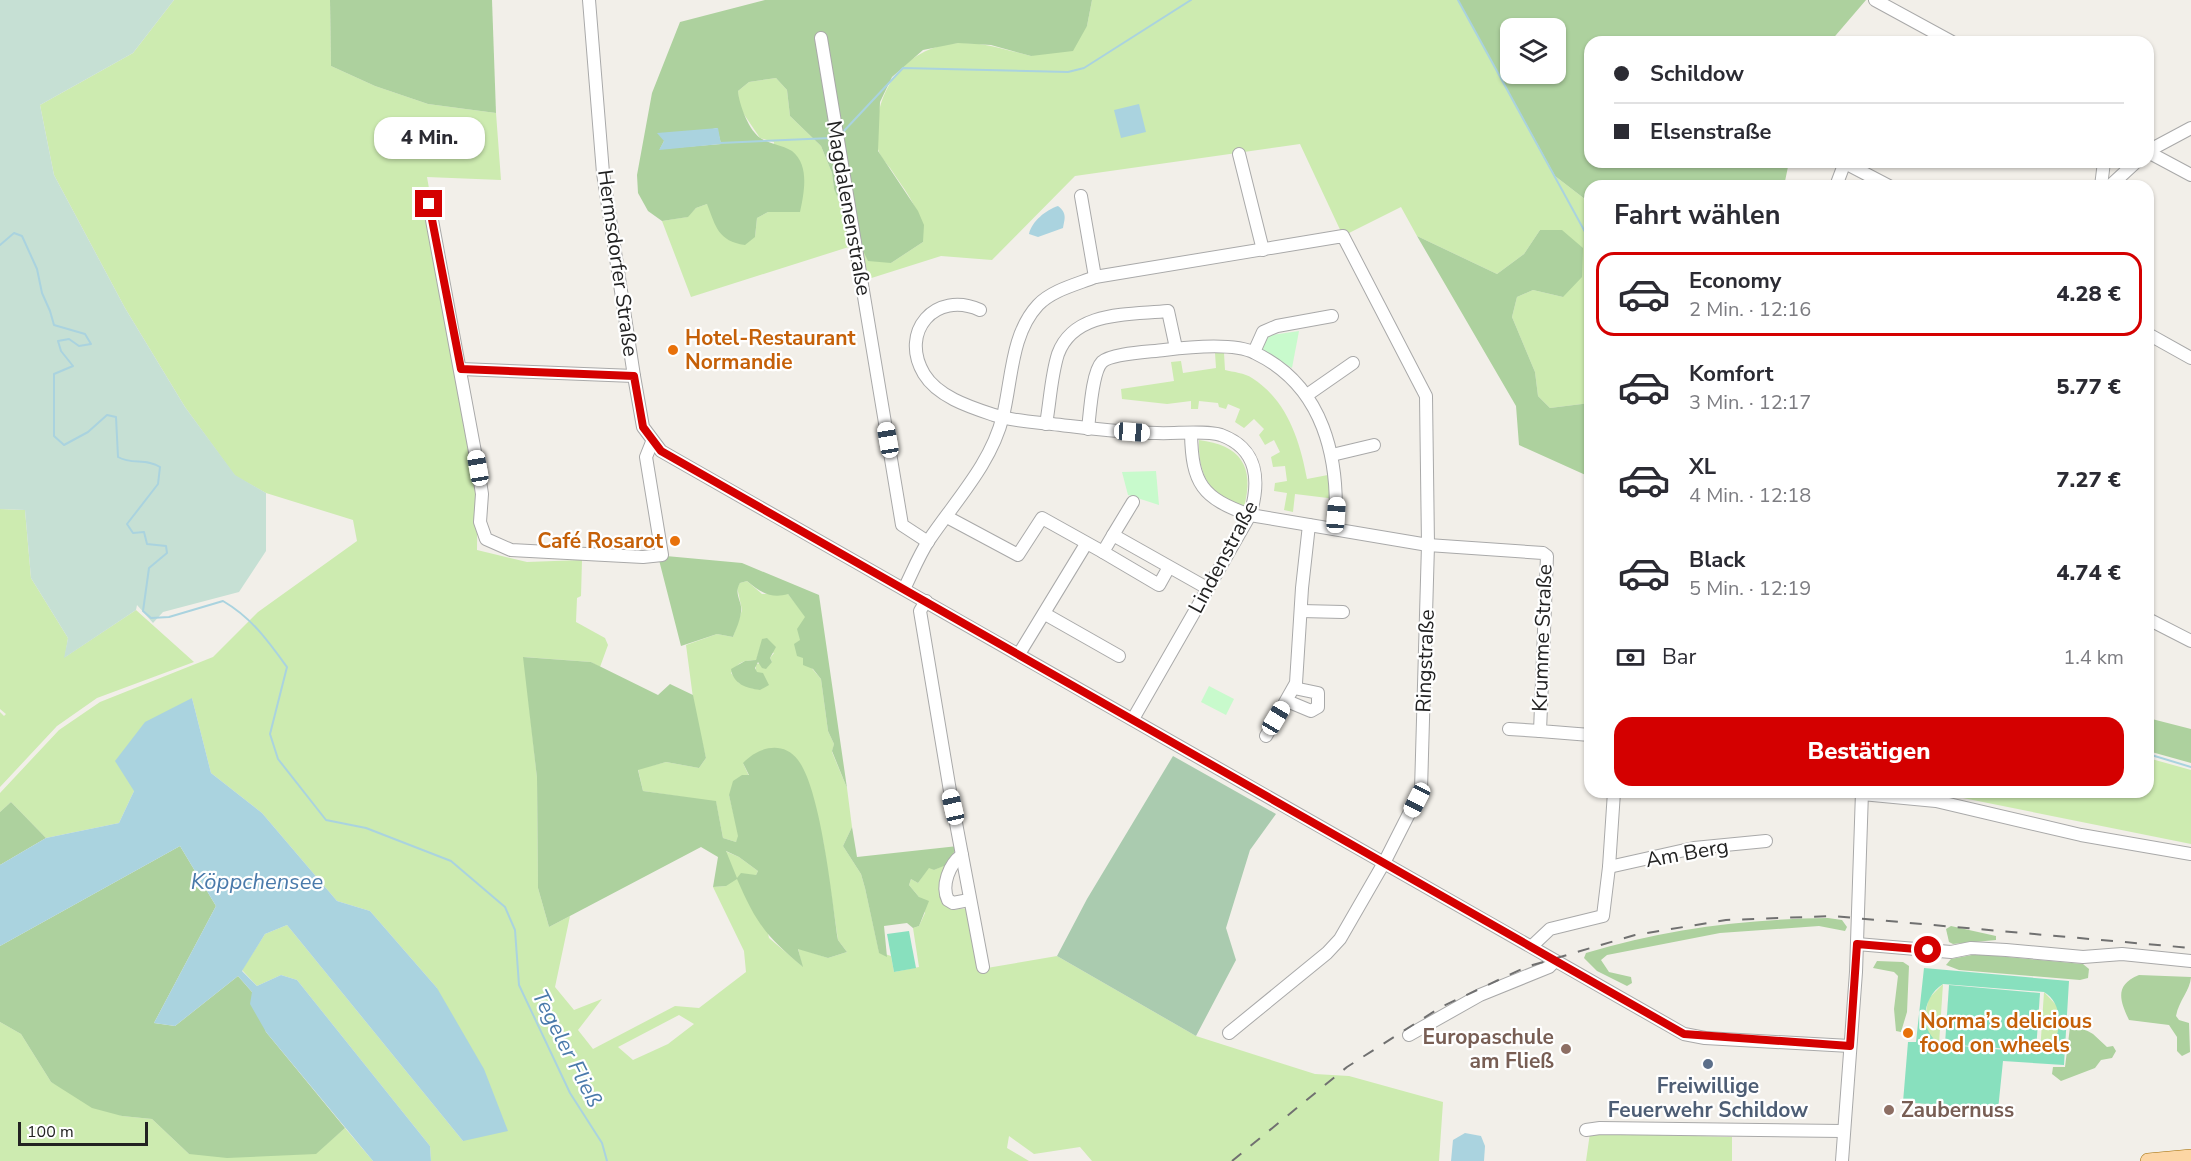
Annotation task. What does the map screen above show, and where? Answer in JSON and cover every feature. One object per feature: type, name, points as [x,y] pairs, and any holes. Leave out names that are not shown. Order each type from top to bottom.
[{"type":"main road","points":[[2148,1161],[2191,1157]]},
{"type":"street","name":"Hermsdorfer Straße","points":[[589,0],[603,173],[643,427],[652,441]]},
{"type":"street","points":[[1875,0],[1941,36]]},
{"type":"street","name":"Magdalenenstraße","points":[[821,38],[902,525],[928,542]]},
{"type":"street","points":[[2154,148],[2191,128]]},
{"type":"street","points":[[904,589],[928,542],[987,458],[1003,418],[1023,327],[1039,303],[1063,289],[1095,277],[1263,250],[1239,154]]},
{"type":"street","points":[[2154,154],[2191,175]]},
{"type":"street","points":[[1856,168],[1878,180]]},
{"type":"street","points":[[2116,180],[2130,168]]},
{"type":"street","points":[[1081,196],[1095,277]]},
{"type":"street","points":[[429,204],[461,369],[482,494],[480,522],[486,539],[511,550],[643,557],[662,555],[646,456],[652,441],[661,451],[1385,861],[1684,1034],[1850,1046]]},
{"type":"street","name":"Ringstraße","points":[[1230,1033],[1340,939],[1385,861],[1421,790],[1428,545],[1426,396],[1343,236],[1263,250]]},
{"type":"street","name":"Lindenstraße","points":[[980,310],[966,304],[947,304],[932,312],[920,326],[916,348],[924,373],[938,389],[967,406],[1003,418],[1088,429],[1220,435],[1242,448],[1255,467],[1257,490],[1250,515],[1133,719]]},
{"type":"street","points":[[1046,424],[1058,355],[1066,340],[1078,327],[1103,318],[1168,311],[1176,348]]},
{"type":"street","points":[[1254,352],[1263,332],[1277,326],[1332,316]]},
{"type":"street","points":[[2154,337],[2191,358]]},
{"type":"street","points":[[1088,429],[1096,371],[1108,358],[1176,348],[1215,346],[1254,352],[1283,372],[1307,395],[1326,434],[1332,455],[1337,502],[1335,529]]},
{"type":"street","points":[[1307,395],[1353,363]]},
{"type":"street","points":[[461,369],[634,376]]},
{"type":"street","points":[[1191,434],[1192,465],[1202,486],[1228,507],[1250,515],[1428,545]]},
{"type":"street","points":[[1332,455],[1374,445]]},
{"type":"street","points":[[1103,552],[1133,502]]},
{"type":"street","points":[[947,516],[1018,555],[1042,518],[1159,585],[1169,567]]},
{"type":"street","points":[[1266,736],[1294,688],[1300,647],[1309,525]]},
{"type":"street","points":[[1113,535],[1207,588]]},
{"type":"street","points":[[1019,654],[1086,544]]},
{"type":"street","name":"Krumme Straße","points":[[1428,545],[1543,553],[1547,556],[1539,732]]},
{"type":"street","points":[[926,601],[920,611],[969,900],[983,967]]},
{"type":"street","points":[[1301,611],[1343,612]]},
{"type":"street","points":[[1045,614],[1119,656]]},
{"type":"street","points":[[2154,622],[2191,641]]},
{"type":"street","points":[[1287,700],[1316,711],[1318,693],[1294,688]]},
{"type":"street","name":"Krumme Straße","points":[[1509,729],[1584,735]]},
{"type":"street","points":[[1532,946],[1550,929],[1603,916],[1614,798]]},
{"type":"street","points":[[1842,1161],[1842,1131],[1857,944],[1862,798]]},
{"type":"street","points":[[1908,798],[1936,801],[2081,834],[2191,854]]},
{"type":"street","name":"Am Berg","points":[[1609,867],[1694,848],[1766,841]]},
{"type":"street","points":[[962,855],[946,880],[944,893],[948,900],[954,903],[969,900]]},
{"type":"street","points":[[1857,944],[1951,952],[1971,948],[2084,957],[2122,954],[2191,961]]},
{"type":"street","points":[[1409,1035],[1480,995],[1548,967],[1555,961]]},
{"type":"street","points":[[1586,1130],[1600,1128],[1842,1131]]},
{"type":"green space","points":[[0,0],[174,0],[133,53],[40,105],[54,175],[125,308],[185,407],[235,475],[266,493],[266,551],[239,592],[163,612],[153,623],[137,605],[136,610],[64,658],[68,638],[31,578],[25,510],[0,509]]},
{"type":"green space","points":[[174,0],[330,0],[331,66],[375,86],[428,104],[496,113],[501,180],[427,177],[478,468],[477,550],[527,562],[582,560],[581,596],[577,598],[576,622],[605,638],[608,645],[600,667],[591,662],[524,657],[537,778],[538,888],[549,927],[570,916],[555,987],[574,1010],[602,999],[578,1030],[593,1049],[675,1006],[699,1008],[746,972],[744,951],[713,887],[726,886],[725,851],[739,857],[758,871],[756,875],[769,938],[802,966],[798,948],[828,958],[847,952],[838,940],[823,840],[743,763],[749,776],[729,795],[739,836],[736,842],[723,838],[716,802],[643,791],[638,769],[666,762],[699,768],[706,758],[695,713],[686,645],[717,634],[733,637],[742,610],[737,587],[740,583],[747,581],[762,594],[788,594],[806,617],[800,641],[803,658],[821,679],[828,731],[834,744],[832,752],[847,788],[852,827],[843,846],[861,874],[879,952],[891,956],[894,972],[919,967],[913,928],[919,926],[925,913],[919,897],[909,885],[911,879],[918,883],[929,867],[934,870],[942,866],[958,849],[949,871],[948,903],[952,910],[968,908],[981,969],[1057,956],[1196,1036],[1315,1074],[1349,1076],[1443,1102],[1439,1161],[1092,1161],[1080,1147],[1034,1154],[1009,1136],[1007,1148],[1029,1161],[431,1161],[430,1146],[297,980],[281,975],[257,986],[242,970],[265,934],[287,925],[463,1141],[437,988],[370,911],[337,901],[262,813],[211,773],[192,698],[134,791],[119,823],[46,838],[11,802],[0,812],[0,793],[59,730],[100,702],[213,657],[258,612],[357,541],[353,520],[266,493],[235,476],[185,407],[125,308],[54,175],[40,105],[133,53]],"holes":[[[760,648],[774,653],[770,658],[772,662],[756,664],[755,689],[739,683],[731,673],[742,662],[756,661]],[[679,1015],[694,1024],[668,1044],[633,1060],[618,1047]]]},
{"type":"green space","points":[[330,0],[492,0],[496,113],[428,104],[375,86],[331,66]]},
{"type":"green space","points":[[765,0],[1092,0],[1087,26],[1073,51],[1031,56],[991,45],[958,43],[923,50],[892,77],[880,102],[878,151],[918,211],[924,225],[923,242],[891,263],[868,261],[834,189],[832,173],[821,146],[790,116],[787,90],[776,78],[749,82],[738,91],[739,97],[746,117],[757,135],[765,141],[792,151],[798,157],[804,180],[800,212],[768,212],[757,218],[755,237],[745,245],[729,240],[719,232],[707,204],[696,208],[688,217],[662,221],[648,211],[638,193],[637,175],[652,93],[680,22]],"holes":[[[717,128],[721,144],[660,149],[664,141]]]},
{"type":"green space","points":[[1092,0],[1458,0],[1500,76],[1500,84],[1504,84],[1555,176],[1584,198],[1584,404],[1550,408],[1538,396],[1535,372],[1512,317],[1517,297],[1533,290],[1563,297],[1540,230],[1524,254],[1497,274],[1417,236],[1401,207],[1343,236],[1300,144],[1075,176],[992,260],[941,256],[862,281],[855,245],[691,297],[662,221],[687,217],[696,208],[707,204],[755,237],[757,218],[768,212],[774,142],[760,138],[739,107],[738,91],[749,82],[776,78],[787,90],[790,116],[821,146],[832,173],[834,189],[891,263],[923,242],[921,222],[913,203],[878,149],[879,110],[894,77],[922,53],[939,46],[968,43],[1031,56],[1087,26]]},
{"type":"green space","points":[[1458,0],[1866,0],[1835,36],[1584,36],[1584,168],[1788,168],[1785,180],[1584,180],[1584,198],[1555,176],[1504,84],[1566,84],[1566,18],[1500,18],[1500,76]]},
{"type":"green space","points":[[1540,230],[1562,230],[1583,248],[1582,277],[1563,297],[1533,290],[1517,297],[1512,317],[1535,372],[1538,396],[1550,408],[1584,404],[1584,474],[1519,445],[1516,406],[1417,236],[1497,274],[1524,254]]},
{"type":"green space","points":[[1299,331],[1292,368],[1262,350],[1265,336]]},
{"type":"green space","points":[[1215,353],[1224,353],[1225,370],[1249,376],[1274,398],[1290,422],[1296,436],[1307,479],[1333,474],[1336,499],[1295,494],[1293,512],[1284,510],[1287,493],[1274,491],[1275,483],[1287,481],[1285,466],[1273,467],[1271,457],[1280,452],[1274,440],[1265,445],[1259,435],[1264,429],[1254,419],[1244,428],[1235,422],[1240,409],[1228,404],[1226,409],[1219,407],[1218,403],[1199,401],[1198,409],[1191,409],[1191,401],[1167,404],[1122,399],[1121,389],[1174,381],[1171,362],[1181,361],[1183,373],[1216,368]]},
{"type":"green space","points":[[1199,440],[1225,447],[1241,460],[1247,480],[1244,507],[1222,497],[1208,482],[1201,463]]},
{"type":"green space","points":[[1156,471],[1159,505],[1128,495],[1122,472]]},
{"type":"green space","points":[[0,509],[25,510],[31,578],[68,638],[65,657],[136,610],[194,662],[97,698],[57,726],[0,787],[0,712],[4,716],[6,714],[0,709]]},
{"type":"green space","points":[[666,556],[742,563],[819,595],[847,788],[832,751],[834,744],[828,731],[821,679],[813,669],[803,665],[803,658],[797,656],[794,644],[800,640],[797,629],[805,617],[788,594],[771,595],[747,581],[740,583],[737,591],[741,612],[733,637],[717,634],[681,646],[659,560]]},
{"type":"green space","points":[[767,638],[776,647],[770,658],[772,662],[766,669],[762,668],[758,662],[755,668],[757,672],[763,673],[769,685],[760,690],[737,682],[731,669],[745,661],[756,660],[762,639]]},
{"type":"green space","points":[[523,657],[591,662],[658,695],[670,684],[693,695],[706,758],[699,768],[666,762],[638,770],[643,791],[716,801],[723,838],[736,842],[738,836],[729,795],[733,781],[742,775],[749,775],[743,763],[756,753],[770,748],[778,748],[792,754],[806,775],[813,795],[829,873],[838,940],[847,952],[828,958],[798,949],[803,967],[763,928],[737,879],[726,886],[713,887],[718,857],[701,847],[549,927],[538,888],[537,778]],"holes":[[[726,851],[739,857],[758,871],[756,875],[741,873],[737,878]]]},
{"type":"green space","points":[[1209,686],[1234,699],[1226,715],[1201,702]]},
{"type":"green space","points":[[2154,720],[2191,729],[2191,763],[2154,753]]},
{"type":"green space","points":[[1173,756],[1276,814],[1250,850],[1226,928],[1236,960],[1196,1036],[1057,956],[1087,899]]},
{"type":"green space","points":[[2154,760],[2191,770],[2191,844],[1963,798],[2154,798]]},
{"type":"green space","points":[[11,802],[46,838],[0,865],[0,812]]},
{"type":"green space","points":[[852,827],[857,857],[958,846],[946,865],[934,870],[929,868],[918,883],[911,879],[909,885],[919,897],[929,901],[919,926],[913,928],[907,923],[884,926],[887,957],[879,953],[861,874],[843,846]]},
{"type":"green space","points":[[180,846],[216,906],[154,1023],[175,1026],[238,976],[252,992],[266,1032],[345,1128],[316,1154],[227,1158],[189,1154],[152,1119],[122,1116],[92,1108],[51,1082],[21,1034],[0,1022],[0,946]]},
{"type":"green space","points":[[1828,918],[1842,920],[1847,927],[1845,931],[1819,926],[1720,933],[1607,955],[1601,960],[1609,972],[1631,977],[1632,983],[1627,986],[1597,971],[1584,958],[1586,953],[1675,932],[1736,923]]},
{"type":"green space","points":[[1951,926],[1996,936],[1996,940],[1953,944],[1949,942],[1946,929]]},
{"type":"green space","points":[[909,931],[916,968],[894,972],[887,934]]},
{"type":"green space","points":[[1977,954],[2083,964],[2089,969],[2088,978],[2080,980],[1959,970],[1946,965],[1951,959]]},
{"type":"green space","points":[[1877,961],[1903,962],[1909,966],[1907,1012],[1901,1032],[1896,1031],[1894,1009],[1898,976],[1894,972],[1873,968]]},
{"type":"green space","points":[[1924,968],[2069,981],[2064,1065],[2003,1061],[1998,1110],[1903,1102],[1908,1042],[1916,1042]],"holes":[[[1943,984],[2044,992],[2056,1006],[2059,1024],[2053,1042],[2047,1049],[2038,1053],[1940,1044],[1928,1031],[1925,1014],[1927,1005],[1936,990]]]},
{"type":"green space","points":[[2139,975],[2191,977],[2176,1016],[2179,1020],[2189,1023],[2190,1052],[2182,1056],[2177,1051],[2177,1037],[2169,1025],[2129,1020],[2123,1006],[2122,989],[2131,979]]},
{"type":"green space","points":[[1943,984],[1939,1044],[1927,1030],[1926,1011],[1929,998]]},
{"type":"green space","points":[[1949,985],[2040,993],[2036,1051],[1945,1044]]},
{"type":"green space","points":[[2044,992],[2058,1007],[2059,1028],[2055,1040],[2040,1053]]},
{"type":"green space","points":[[0,1022],[21,1034],[51,1082],[122,1116],[152,1119],[189,1154],[315,1154],[345,1128],[373,1161],[0,1161]]},
{"type":"green space","points":[[2077,1025],[2093,1034],[2107,1047],[2113,1046],[2116,1051],[2112,1058],[2101,1060],[2095,1068],[2061,1081],[2052,1074],[2053,1067],[2065,1067],[2070,1027]]},
{"type":"green space","points":[[1590,1133],[1732,1137],[1732,1161],[1586,1161]]},
{"type":"water","points":[[1139,104],[1146,132],[1121,138],[1114,110]]},
{"type":"water","points":[[718,128],[721,144],[659,150],[664,141],[657,133]]},
{"type":"water","points":[[1058,206],[1064,213],[1063,228],[1038,237],[1029,234],[1040,217]]},
{"type":"water","name":"Köppchensee","points":[[192,698],[211,773],[262,813],[337,901],[370,911],[437,988],[484,1069],[508,1131],[463,1141],[287,925],[265,934],[242,971],[257,986],[281,975],[297,980],[430,1146],[431,1161],[373,1161],[266,1032],[250,1004],[252,992],[238,976],[175,1026],[154,1023],[216,906],[180,846],[0,946],[0,865],[46,838],[119,823],[134,791],[115,761],[145,722]]},
{"type":"water","points":[[1465,1133],[1481,1136],[1485,1146],[1484,1161],[1451,1161],[1453,1140]]},
{"type":"waterway","points":[[842,133],[903,68],[1068,72],[1084,68],[1191,0]]},
{"type":"waterway","points":[[1458,0],[1584,230]]},
{"type":"waterway","points":[[720,143],[831,138]]},
{"type":"waterway","name":"Tegeler Fließ","points":[[0,245],[14,233],[22,236],[37,269],[42,293],[54,325],[85,334],[91,344],[79,346],[69,339],[58,341],[61,351],[73,366],[54,374],[54,436],[64,445],[88,432],[107,415],[116,417],[118,457],[160,467],[158,484],[127,524],[133,533],[144,532],[147,544],[166,546],[167,553],[149,568],[143,611],[151,618],[169,617],[223,601],[243,615],[266,639],[287,667],[270,734],[278,759],[326,820],[366,828],[451,861],[505,907],[515,930],[519,985],[570,1093],[602,1143],[607,1161]]},
{"type":"waterway","points":[[2154,756],[2191,767]]},
{"type":"railway","points":[[1232,1161],[1347,1067],[1441,1007],[1526,967],[1635,935],[1726,920],[1832,916],[2191,948]]},
{"type":"place","name":"Hotel-Restaurant Normandie","points":[[673,350]]},
{"type":"place","name":"Café Rosarot","points":[[675,541]]},
{"type":"place","name":"Norma’s delicious food on wheels","points":[[1908,1033]]},
{"type":"place","name":"Europaschule am Fließ","points":[[1566,1049]]},
{"type":"place","name":"Freiwillige Feuerwehr Schildow","points":[[1708,1064]]},
{"type":"place","name":"Zaubernuss","points":[[1889,1110]]},
{"type":"route","points":[[429,204],[461,369],[624,378],[634,376],[645,433],[661,451],[1385,861],[1626,1003],[1684,1034],[1706,1038],[1850,1046],[1857,944],[1928,950]]}]
